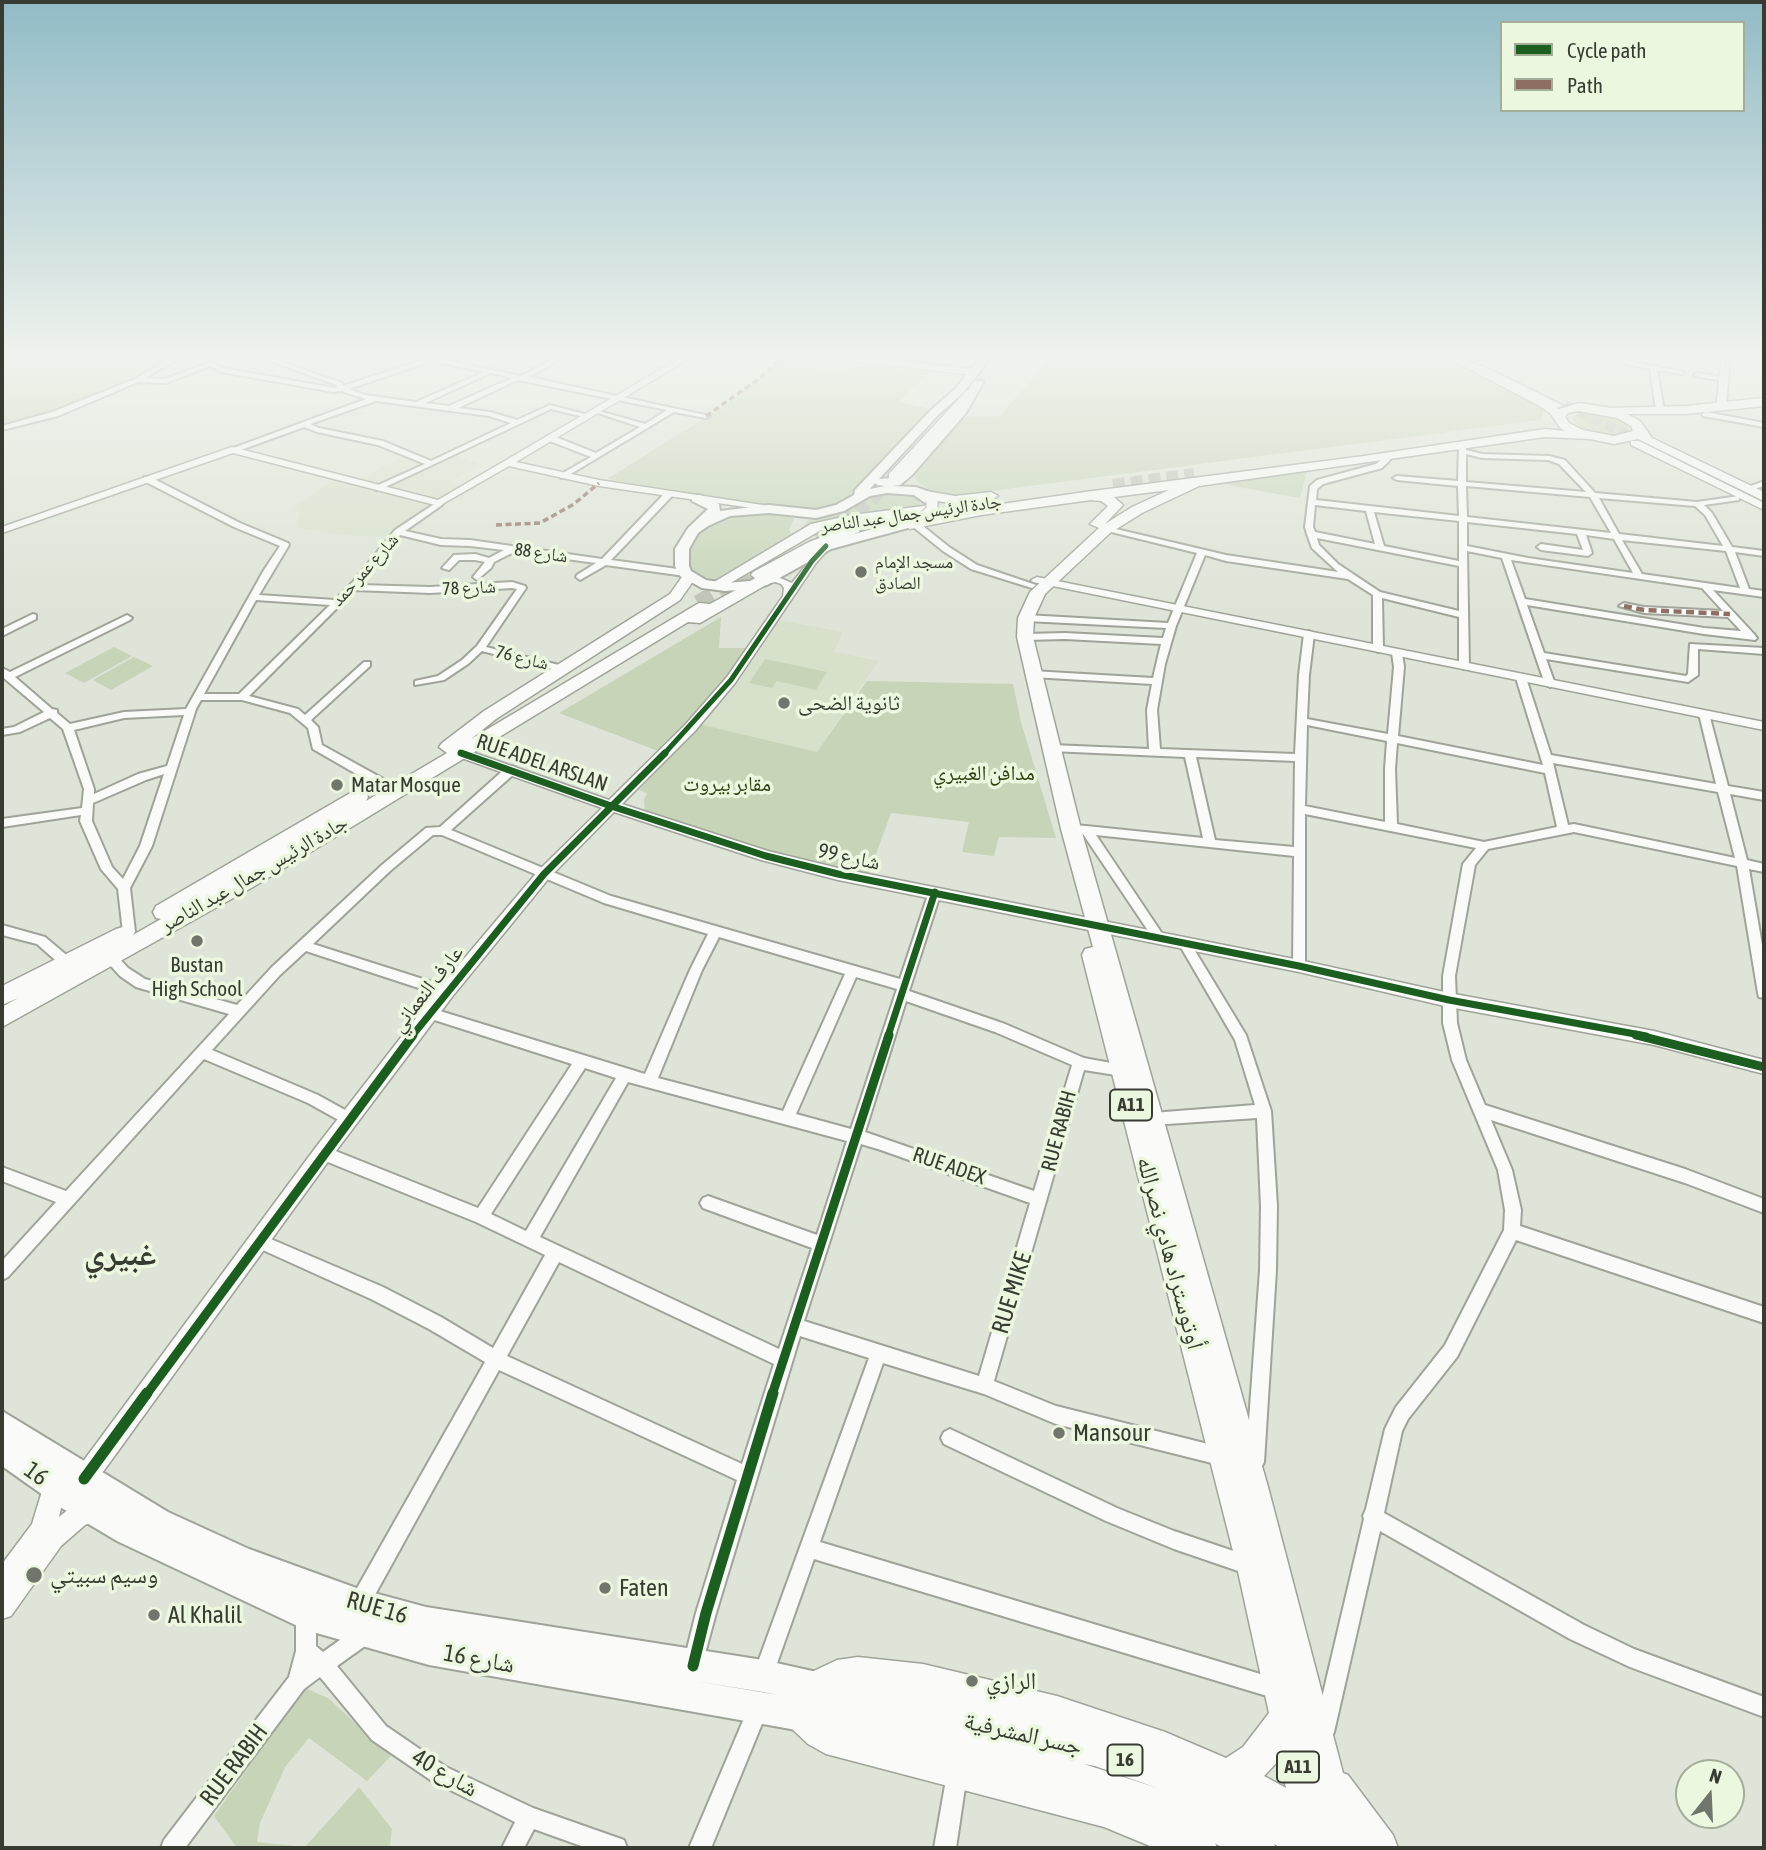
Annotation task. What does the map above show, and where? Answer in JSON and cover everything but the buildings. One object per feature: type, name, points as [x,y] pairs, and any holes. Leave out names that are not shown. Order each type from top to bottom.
[{"type":"highway","points":[[887,475],[916,443]]},
{"type":"highway","name":"A11","points":[[1102,526],[1196,478],[1303,468],[1450,443]]},
{"type":"highway","name":"A11","points":[[1102,526],[1128,506],[1145,481],[1174,471],[1462,448],[1482,443]]},
{"type":"highway","points":[[1618,443],[1759,499]]},
{"type":"highway","points":[[1653,443],[1759,499]]},
{"type":"highway","points":[[915,523],[1196,478],[1391,452]]},
{"type":"highway","points":[[1111,485],[1174,471]]},
{"type":"highway","points":[[925,496],[965,499],[1129,482],[1147,492],[1145,501],[1137,510]]},
{"type":"highway","name":"جادة الرئيس جمال عبد الناصر","points":[[796,554],[837,534],[883,521],[1111,485]]},
{"type":"highway","name":"جادة الرئيس جمال عبد الناصر","points":[[722,582],[796,536],[824,524],[1111,485]]},
{"type":"highway","points":[[1085,496],[1104,497],[1116,505],[1102,526]]},
{"type":"highway","name":"أوتوستراد هادي نصرالله","points":[[1102,526],[1039,582],[1016,614],[1016,653],[1092,925],[1152,1119],[1253,1487],[1323,1761],[1326,1840]]},
{"type":"highway","name":"جادة الرئيس جمال عبد الناصر","points":[[756,579],[819,540]]},
{"type":"highway","name":"جادة الرئيس جمال عبد الناصر","points":[[756,579],[819,540]]},
{"type":"highway","points":[[687,575],[683,590],[696,603]]},
{"type":"highway","points":[[454,750],[490,715],[564,669],[696,603],[756,579]]},
{"type":"highway","name":"أوتوستراد هادي نصرالله","points":[[1039,582],[1026,618],[1025,637],[1051,748],[1078,829],[1092,925],[1122,1070],[1253,1567],[1283,1702],[1326,1840]]},
{"type":"highway","name":"جادة الرئيس جمال عبد الناصر","points":[[116,953],[246,882],[454,750],[696,603]]},
{"type":"highway","name":"جادة الرئيس جمال عبد الناصر","points":[[116,953],[383,784],[454,750],[480,742],[696,603]]},
{"type":"highway","points":[[2,996],[66,962],[116,953]]},
{"type":"highway","points":[[2,1006],[116,953]]},
{"type":"highway","points":[[2,1018],[116,953]]},
{"type":"highway","points":[[2,1027],[116,953]]},
{"type":"highway","points":[[2,1034],[54,1004],[116,953]]},
{"type":"highway","points":[[1199,1848],[1104,1809],[958,1770],[838,1742],[820,1732],[809,1701],[837,1677],[858,1674],[923,1681],[1057,1713],[1165,1750],[1226,1776],[1326,1840]]},
{"type":"highway","points":[[1226,1776],[1242,1770],[1256,1760],[1279,1732],[1283,1702]]},
{"type":"highway","points":[[1323,1761],[1349,1809],[1380,1848]]},
{"type":"main road","points":[[887,475],[878,480],[888,483],[899,481],[933,443]]},
{"type":"main road","points":[[1676,443],[1759,499]]},
{"type":"main road","points":[[819,540],[915,523],[932,510],[925,496],[908,483],[908,472]]},
{"type":"main road","points":[[849,504],[887,475]]},
{"type":"main road","points":[[703,523],[733,511],[769,509],[810,515],[831,511],[880,489],[925,496]]},
{"type":"main road","points":[[696,498],[708,502],[715,507],[715,511],[684,545],[681,559],[687,575],[702,584],[720,587],[756,579]]},
{"type":"main road","name":"شارع 16","points":[[2,1424],[75,1493],[160,1549],[306,1615],[363,1618],[429,1650],[758,1709],[809,1701]]},
{"type":"main road","name":"16","points":[[2,1449],[75,1493]]},
{"type":"main road","name":"RUE 16","points":[[75,1493],[158,1522],[363,1618],[426,1622],[693,1666]]},
{"type":"main road","points":[[693,1666],[763,1676],[809,1701],[917,1726]]},
{"type":"main road","name":"جسر المشرفية","points":[[917,1726],[1095,1750],[1168,1775],[1326,1840]]},
{"type":"main road","name":"جسر المشرفية","points":[[917,1726],[1202,1818],[1259,1848]]},
{"type":"street","points":[[2,530],[250,443]]},
{"type":"street","points":[[381,443],[430,463]]},
{"type":"street","points":[[379,488],[471,443]]},
{"type":"street","name":"شارع عمر حمد","points":[[242,697],[337,603],[398,532],[439,503],[541,443]]},
{"type":"street","points":[[564,443],[596,456]]},
{"type":"street","points":[[564,476],[617,443]]},
{"type":"street","points":[[1464,666],[1462,448],[1502,458],[1556,459],[1571,470],[1593,495],[1639,576]]},
{"type":"street","points":[[232,450],[439,503]]},
{"type":"street","points":[[1391,452],[1379,466],[1320,482],[1311,492],[1311,534],[1318,550],[1349,576],[1377,594],[1464,615]]},
{"type":"street","points":[[509,463],[564,476],[769,509]]},
{"type":"street","points":[[1303,468],[1320,482]]},
{"type":"street","points":[[1397,478],[1697,504],[1759,499]]},
{"type":"street","points":[[147,479],[237,525],[285,545],[253,597],[190,712],[146,846],[124,888],[116,953],[124,972],[141,983],[239,1011]]},
{"type":"street","points":[[580,577],[604,562],[669,494]]},
{"type":"street","points":[[1311,502],[1764,553]]},
{"type":"street","points":[[1697,504],[1708,513],[1729,549],[1746,592]]},
{"type":"street","points":[[1369,508],[1380,547]]},
{"type":"street","points":[[915,523],[946,549],[974,567],[1764,726]]},
{"type":"street","points":[[1102,526],[1226,558],[1349,576]]},
{"type":"street","points":[[1541,547],[1588,552],[1580,531]]},
{"type":"street","name":"شارع 88","points":[[398,532],[441,542],[513,549],[687,575]]},
{"type":"street","points":[[1311,534],[1462,564]]},
{"type":"street","name":"عارف النعماني","points":[[75,1493],[323,1153],[446,992],[544,874],[690,728],[731,680],[812,561],[819,540]]},
{"type":"street","points":[[1463,548],[1506,557],[1764,594]]},
{"type":"street","points":[[446,568],[457,556],[490,561],[513,549]]},
{"type":"street","points":[[1155,753],[1151,728],[1156,681],[1171,626],[1202,551]]},
{"type":"street","points":[[1506,557],[1550,684]]},
{"type":"street","points":[[477,577],[490,561]]},
{"type":"street","points":[[756,579],[785,582],[790,588],[788,597]]},
{"type":"street","points":[[1705,586],[1764,651]]},
{"type":"street","name":"شارع 78","points":[[352,587],[420,590],[521,587],[518,597],[480,648],[447,675],[418,683]]},
{"type":"street","points":[[1377,594],[1378,649]]},
{"type":"street","points":[[253,597],[337,603]]},
{"type":"street","points":[[1521,601],[1692,629],[1750,635]]},
{"type":"street","points":[[1623,606],[1644,610],[1730,614]]},
{"type":"street","points":[[2,633],[33,617]]},
{"type":"street","points":[[124,888],[107,869],[86,821],[88,786],[68,728],[53,712],[5,674],[127,618]]},
{"type":"street","points":[[1026,618],[1171,626]]},
{"type":"street","points":[[1298,966],[1300,758],[1309,634]]},
{"type":"street","points":[[1025,637],[1065,636],[1166,641]]},
{"type":"street","points":[[1540,655],[1690,679],[1693,670],[1693,646],[1764,651]]},
{"type":"street","name":"شارع 76","points":[[480,648],[564,669]]},
{"type":"street","points":[[1391,828],[1391,738],[1399,667],[1397,653]]},
{"type":"street","points":[[306,719],[368,664]]},
{"type":"street","points":[[1032,674],[1156,681]]},
{"type":"street","points":[[1521,678],[1550,770],[1563,829]]},
{"type":"street","points":[[198,697],[242,697],[294,711],[313,727],[317,747],[383,784]]},
{"type":"street","points":[[2,743],[16,730],[53,712]]},
{"type":"street","points":[[68,728],[124,715],[190,712]]},
{"type":"street","points":[[1704,714],[1742,863],[1764,993]]},
{"type":"street","points":[[1303,721],[1550,770]]},
{"type":"street","points":[[2,732],[16,730]]},
{"type":"street","points":[[1051,748],[1300,758]]},
{"type":"street","name":"RUE ADEL ARSLAN","points":[[454,750],[611,806]]},
{"type":"street","points":[[1190,754],[1210,842]]},
{"type":"street","points":[[1546,758],[1764,796]]},
{"type":"street","points":[[3,823],[86,806],[142,777],[172,768]]},
{"type":"street","points":[[443,831],[511,770]]},
{"type":"street","name":"شارع 99","points":[[611,806],[766,856],[838,874],[1298,966],[1449,1000],[1654,1038],[1764,1066]]},
{"type":"street","points":[[1301,809],[1484,846],[1563,829],[1604,833],[1764,868]]},
{"type":"street","points":[[1078,829],[1298,852]]},
{"type":"street","points":[[1078,829],[1159,938]]},
{"type":"street","points":[[2,1272],[239,1011],[303,945],[421,836],[430,831],[443,831],[608,900],[853,970],[1000,1028],[1079,1063],[1122,1070]]},
{"type":"street","points":[[1323,1761],[1372,1517],[1398,1420],[1451,1351],[1512,1231],[1513,1210],[1507,1180],[1455,1047],[1450,1023],[1452,954],[1469,864],[1484,846]]},
{"type":"street","points":[[693,1666],[706,1612],[784,1360],[935,892]]},
{"type":"street","points":[[2,930],[41,940],[66,962]]},
{"type":"street","points":[[649,1082],[696,970],[716,931]]},
{"type":"street","points":[[1185,944],[1241,1039],[1264,1111],[1269,1206],[1268,1270],[1253,1487]]},
{"type":"street","points":[[303,945],[446,992]]},
{"type":"street","points":[[787,1118],[853,970]]},
{"type":"street","name":"RUE ADEX","points":[[430,1013],[649,1082],[856,1136],[955,1168],[1040,1200]]},
{"type":"street","points":[[202,1052],[313,1099],[349,1119]]},
{"type":"street","points":[[481,1217],[582,1061]]},
{"type":"street","name":"RUE RABIH","points":[[1040,1200],[1079,1063]]},
{"type":"street","points":[[530,1240],[625,1075]]},
{"type":"street","points":[[1480,1110],[1685,1176],[1764,1206]]},
{"type":"street","points":[[1152,1119],[1264,1111]]},
{"type":"street","points":[[323,1153],[481,1217],[784,1360]]},
{"type":"street","points":[[2,1174],[68,1199]]},
{"type":"street","name":"RUE MIKE","points":[[984,1386],[1040,1200]]},
{"type":"street","points":[[708,1203],[822,1244]]},
{"type":"street","points":[[1512,1231],[1764,1315]]},
{"type":"street","points":[[259,1241],[377,1293],[435,1323],[495,1359],[748,1476]]},
{"type":"street","points":[[363,1618],[495,1359],[555,1253]]},
{"type":"street","points":[[796,1327],[984,1386],[1056,1415],[1225,1458]]},
{"type":"street","points":[[763,1676],[879,1352]]},
{"type":"street","points":[[950,1438],[1112,1515],[1253,1567]]},
{"type":"street","points":[[2,1584],[40,1532],[48,1516],[75,1493]]},
{"type":"street","points":[[2,1607],[65,1525],[75,1493]]},
{"type":"street","points":[[1372,1517],[1577,1632],[1630,1657],[1764,1707]]},
{"type":"street","points":[[808,1548],[1283,1702]]},
{"type":"street","name":"RUE RABIH","points":[[297,1682],[306,1651],[306,1615]]},
{"type":"street","name":"RUE RABIH","points":[[172,1848],[297,1682],[323,1665],[363,1618]]},
{"type":"street","name":"شارع 40","points":[[306,1651],[323,1665],[379,1733],[439,1774],[529,1817],[616,1848]]},
{"type":"street","points":[[700,1848],[758,1709]]},
{"type":"street","points":[[945,1848],[958,1770]]},
{"type":"street","points":[[513,1848],[529,1817]]},
{"type":"shaded area","points":[[454,454],[480,465],[451,481],[460,486],[389,537],[343,535],[297,527],[300,513],[294,510],[297,505],[334,479],[351,483],[405,456],[427,466]]},
{"type":"shaded area","name":"ثانوية الضحى","points":[[778,620],[843,632],[834,652],[878,661],[817,752],[699,724]]},
{"type":"green space","points":[[664,443],[900,443],[850,497],[823,508],[789,511],[607,479]]},
{"type":"green space","points":[[940,443],[1360,443],[960,495],[935,493],[918,482],[915,476]]},
{"type":"green space","points":[[1307,472],[1300,498],[1228,485],[1228,481]]},
{"type":"green space","points":[[878,494],[907,494],[919,500],[923,509],[798,532],[808,520],[834,515]]},
{"type":"green space","points":[[762,513],[794,518],[789,530],[793,534],[716,582],[700,577],[687,564],[687,554],[702,528],[731,515]]},
{"type":"green space","points":[[721,617],[719,648],[758,648],[699,724],[817,752],[867,681],[1013,684],[1021,722],[1056,838],[999,837],[994,856],[962,852],[969,822],[891,813],[869,873],[753,847],[645,814],[644,800],[647,793],[639,790],[671,756],[559,713]]},
{"type":"green space","points":[[114,647],[132,656],[84,683],[65,673]]},
{"type":"green space","points":[[134,657],[153,666],[111,690],[93,680]]},
{"type":"green space","points":[[765,659],[827,672],[816,690],[777,681],[772,688],[749,683]]},
{"type":"green space","points":[[305,1688],[328,1698],[391,1756],[367,1781],[309,1738],[285,1767],[260,1823],[257,1842],[305,1847],[359,1787],[392,1829],[392,1848],[237,1848],[214,1816]]},
{"type":"tunnel","points":[[1645,443],[1682,461]]},
{"type":"tunnel","points":[[1113,485],[1194,474]]},
{"type":"tunnel","points":[[828,532],[872,500],[894,477]]},
{"type":"tunnel","points":[[818,540],[830,531]]},
{"type":"tunnel","points":[[698,603],[748,573]]},
{"type":"marked path","points":[[496,525],[540,523],[574,504],[599,483]]},
{"type":"marked path","points":[[1624,606],[1644,610],[1730,614]]},
{"type":"cycle path","points":[[84,1479],[323,1153],[446,992],[544,874],[690,728],[731,680],[812,561],[826,546]]},
{"type":"cycle path","points":[[461,753],[611,806],[766,856],[838,874],[1299,966],[1449,1000],[1654,1038],[1764,1067]]},
{"type":"cycle path","points":[[693,1666],[706,1613],[767,1412],[935,892]]},
{"type":"place","name":"مسجد الإمام الصادق","points":[[861,572]]},
{"type":"place","name":"ثانوية الضحى","points":[[784,703]]},
{"type":"place","name":"Matar Mosque","points":[[337,785]]},
{"type":"place","name":"Bustan High School","points":[[197,941]]},
{"type":"place","name":"Mansour","points":[[1059,1433]]},
{"type":"place","name":"وسيم سبيتي","points":[[34,1575]]},
{"type":"place","name":"Faten","points":[[605,1588]]},
{"type":"place","name":"Al Khalil","points":[[154,1615]]},
{"type":"place","name":"الرازي","points":[[972,1681]]},
{"type":"district","name":"غبيري","points":[[120,1255]]},
{"type":"park label","name":"مدافن الغبيري","points":[[984,773]]},
{"type":"park label","name":"مقابر بيروت","points":[[727,784]]}]
